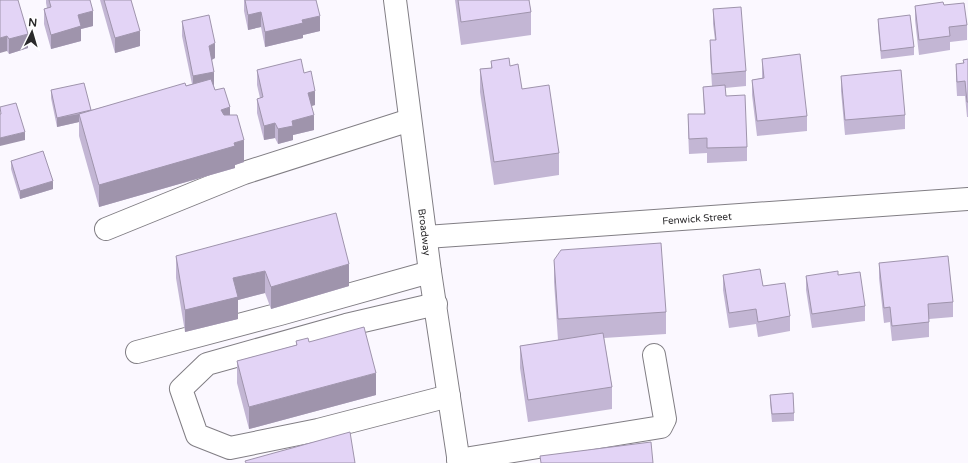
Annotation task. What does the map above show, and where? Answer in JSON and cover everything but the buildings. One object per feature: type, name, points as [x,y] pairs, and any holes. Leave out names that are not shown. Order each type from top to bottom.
[{"type":"street","name":"Broadway","points":[[395,0],[430,272],[436,304],[458,462]]},
{"type":"street","points":[[106,229],[244,172],[410,120]]},
{"type":"street","name":"Fenwick Street","points":[[426,237],[968,199]]},
{"type":"street","points":[[137,352],[430,272]]},
{"type":"street","points":[[436,304],[346,325],[207,364],[181,389],[197,434],[230,448],[318,430],[449,396]]},
{"type":"street","points":[[458,462],[661,427],[665,419],[654,355]]}]
